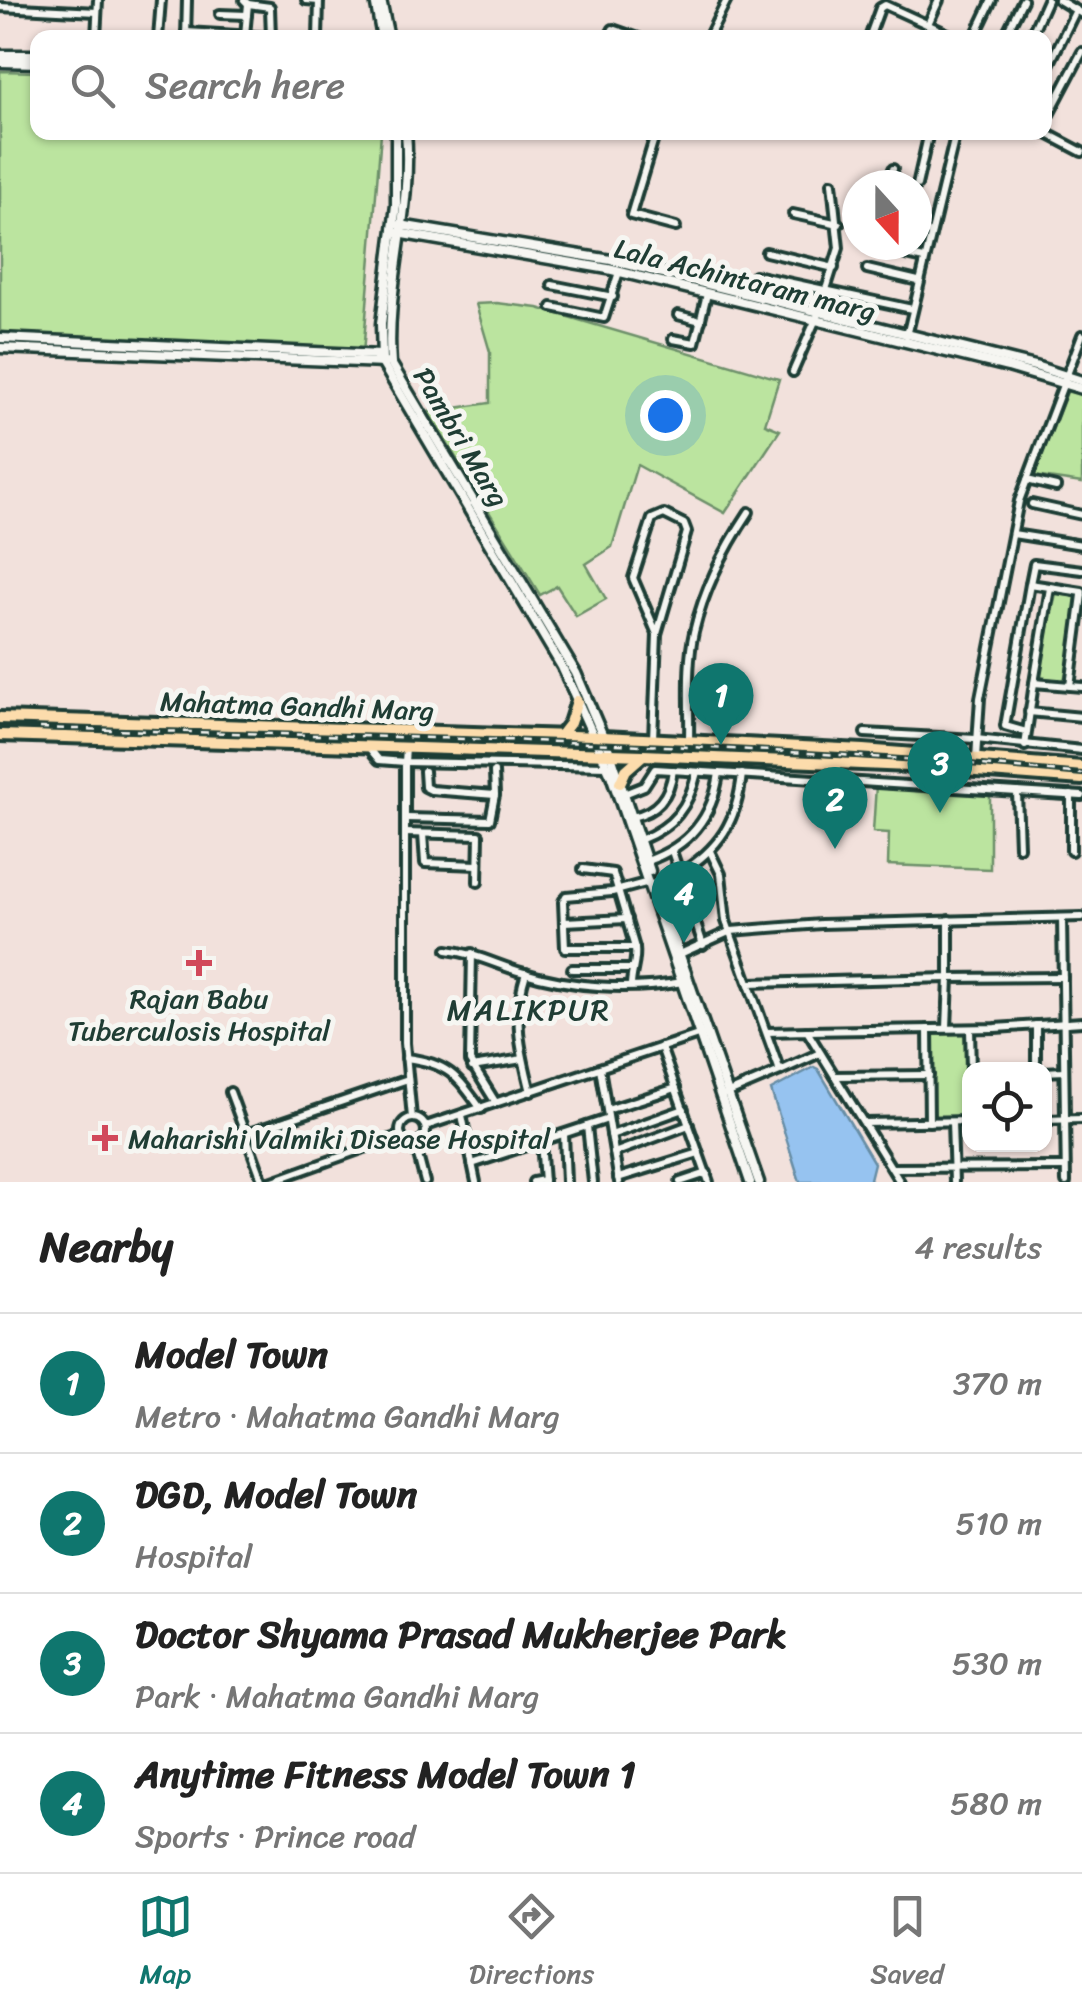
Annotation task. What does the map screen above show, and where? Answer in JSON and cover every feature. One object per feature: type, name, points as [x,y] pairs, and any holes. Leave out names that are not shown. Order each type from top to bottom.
[{"type":"main road","points":[[560,736],[570,723],[577,701]]},
{"type":"main road","name":"Mahatma Gandhi Marg","points":[[0,718],[653,739],[1082,767]]},
{"type":"main road","name":"Mahatma Gandhi Marg","points":[[0,735],[606,758],[644,755],[910,766],[1082,779]]},
{"type":"main road","points":[[622,788],[626,770],[644,755]]},
{"type":"street","points":[[96,30],[98,0]]},
{"type":"street","points":[[159,30],[161,0]]},
{"type":"street","points":[[186,30],[188,0]]},
{"type":"street","points":[[306,0],[320,0],[318,30]]},
{"type":"street","points":[[378,0],[381,30]]},
{"type":"street","points":[[378,0],[387,30]]},
{"type":"street","points":[[712,30],[727,0]]},
{"type":"street","points":[[928,24],[938,0]]},
{"type":"street","points":[[978,30],[992,0]]},
{"type":"street","points":[[1008,30],[1023,0]]},
{"type":"street","points":[[1034,30],[1048,0]]},
{"type":"street","points":[[1052,60],[1079,12],[1059,0]]},
{"type":"street","points":[[246,30],[246,2],[270,7],[271,30]]},
{"type":"street","points":[[0,8],[24,4],[97,12]]},
{"type":"street","points":[[872,30],[880,8],[885,5],[940,30]]},
{"type":"street","points":[[220,14],[247,15]]},
{"type":"street","points":[[1052,109],[1082,52]]},
{"type":"street","points":[[0,58],[30,56]]},
{"type":"street","points":[[0,58],[30,62]]},
{"type":"street","points":[[1052,136],[1082,152]]},
{"type":"street","name":"Pambri Marg","points":[[396,140],[398,229],[386,359],[486,531],[598,737]]},
{"type":"street","name":"Pambri Marg","points":[[398,229],[406,200],[406,140]]},
{"type":"street","points":[[654,140],[631,215],[676,227]]},
{"type":"street","points":[[920,170],[926,140]]},
{"type":"street","points":[[932,225],[954,140]]},
{"type":"street","points":[[793,372],[817,317],[839,248],[832,183]]},
{"type":"street","points":[[793,214],[839,224]]},
{"type":"street","name":"Lala Achintaram marg","points":[[398,229],[619,272],[1082,381]]},
{"type":"street","name":"Lala Achintaram marg","points":[[398,229],[610,260],[817,317]]},
{"type":"street","points":[[766,252],[834,268]]},
{"type":"street","points":[[906,338],[924,260]]},
{"type":"street","points":[[867,270],[918,282]]},
{"type":"street","points":[[552,306],[604,318],[619,272]]},
{"type":"street","points":[[755,275],[912,308]]},
{"type":"street","points":[[552,285],[613,296]]},
{"type":"street","points":[[674,339],[696,343],[707,294]]},
{"type":"street","points":[[678,314],[701,321]]},
{"type":"street","points":[[976,758],[980,698],[1026,480],[1082,335]]},
{"type":"street","points":[[0,338],[386,359]]},
{"type":"street","points":[[162,345],[162,356]]},
{"type":"street","points":[[0,348],[162,356],[386,359]]},
{"type":"street","name":"Lala Achintaram marg","points":[[1065,379],[1082,389]]},
{"type":"street","points":[[1026,480],[1056,487]]},
{"type":"street","points":[[1032,504],[1082,515]]},
{"type":"street","points":[[690,742],[694,630],[729,543],[749,512]]},
{"type":"street","points":[[653,739],[658,634],[687,532],[684,524],[664,514],[652,519],[633,578],[658,634]]},
{"type":"street","name":"Pambri Marg","points":[[486,531],[568,657],[598,737]]},
{"type":"street","points":[[1013,534],[1082,544]]},
{"type":"street","points":[[1026,732],[1005,726],[1034,564],[1082,570]]},
{"type":"street","points":[[1030,584],[1082,594],[1070,686]]},
{"type":"street","points":[[1025,746],[1050,588]]},
{"type":"street","points":[[1034,683],[1082,688]]},
{"type":"street","points":[[1029,712],[1082,717]]},
{"type":"street","points":[[865,733],[1082,750]]},
{"type":"street","points":[[598,737],[703,1033]]},
{"type":"street","points":[[368,747],[378,760],[405,762],[606,758]]},
{"type":"street","points":[[406,748],[406,1058],[412,1118]]},
{"type":"street","points":[[644,755],[652,770]]},
{"type":"street","points":[[606,758],[622,788],[680,954],[750,1182]]},
{"type":"street","points":[[622,788],[644,786],[652,770]]},
{"type":"street","points":[[652,770],[1082,796]]},
{"type":"street","points":[[632,817],[648,812],[663,800],[673,770]]},
{"type":"street","points":[[424,771],[426,787],[431,790],[495,795]]},
{"type":"street","points":[[405,818],[490,820],[494,772]]},
{"type":"street","points":[[640,840],[671,823],[682,811],[692,794],[696,772]]},
{"type":"street","points":[[647,861],[686,842],[706,818],[718,772]]},
{"type":"street","points":[[679,874],[710,851],[733,817],[742,774]]},
{"type":"street","points":[[1017,792],[1018,848]]},
{"type":"street","points":[[1071,795],[1071,851]]},
{"type":"street","points":[[405,834],[479,834],[478,882]]},
{"type":"street","points":[[423,834],[425,863],[479,865]]},
{"type":"street","points":[[672,851],[703,945]]},
{"type":"street","points":[[710,851],[721,874],[722,909],[780,1071]]},
{"type":"street","points":[[583,868],[611,871],[635,948],[636,964],[631,969],[630,986]]},
{"type":"street","points":[[635,948],[561,948],[563,902],[566,896],[648,882]]},
{"type":"street","points":[[680,954],[731,931],[1082,917]]},
{"type":"street","points":[[1062,918],[1066,1182]]},
{"type":"street","points":[[564,922],[627,919]]},
{"type":"street","points":[[947,1029],[948,920]]},
{"type":"street","points":[[447,950],[472,953],[526,973],[582,985],[682,982]]},
{"type":"street","points":[[472,953],[469,1055],[472,1067],[496,1103]]},
{"type":"street","points":[[572,969],[631,969]]},
{"type":"street","points":[[526,973],[517,999],[516,1026],[531,1092]]},
{"type":"street","points":[[750,983],[1062,977]]},
{"type":"street","points":[[766,1032],[1082,1022]]},
{"type":"street","points":[[1036,1025],[1036,1062]]},
{"type":"street","points":[[970,1028],[971,1062]]},
{"type":"street","points":[[928,1029],[929,1122]]},
{"type":"street","points":[[807,1032],[900,1182]]},
{"type":"street","points":[[412,1118],[426,1126],[703,1033]]},
{"type":"street","points":[[661,1047],[708,1178],[680,1182]]},
{"type":"street","points":[[724,1094],[820,1054]]},
{"type":"street","points":[[406,1058],[433,1061],[444,1067],[481,1109]]},
{"type":"street","points":[[472,1067],[523,1060]]},
{"type":"street","points":[[600,1068],[618,1180],[699,1153]]},
{"type":"street","points":[[1052,1072],[1064,1071]]},
{"type":"street","points":[[835,1076],[928,1075]]},
{"type":"street","points":[[246,1134],[408,1078]]},
{"type":"street","points":[[472,1164],[587,1126],[676,1088]]},
{"type":"street","points":[[230,1092],[263,1182]]},
{"type":"street","points":[[724,1094],[759,1182]]},
{"type":"street","points":[[611,1134],[684,1109]]},
{"type":"street","points":[[462,1115],[476,1182]]},
{"type":"street","points":[[401,1135],[402,1124],[412,1118]]},
{"type":"street","points":[[1052,1120],[1082,1119]]},
{"type":"street","points":[[864,1123],[962,1121]]},
{"type":"street","points":[[952,1122],[954,1182]]},
{"type":"street","points":[[614,1153],[689,1125]]},
{"type":"street","points":[[401,1135],[415,1144],[424,1138],[426,1126]]},
{"type":"street","points":[[587,1126],[592,1182]]},
{"type":"street","points":[[564,1134],[566,1182]]},
{"type":"street","points":[[270,1182],[401,1135]]},
{"type":"street","points":[[533,1182],[544,1181],[541,1142]]},
{"type":"street","points":[[415,1144],[423,1181]]},
{"type":"street","points":[[892,1168],[1065,1167]]},
{"type":"green space","points":[[0,71],[30,72],[30,140],[380,140],[363,354],[0,337]]},
{"type":"green space","points":[[476,304],[538,308],[779,379],[765,424],[780,430],[725,513],[637,465],[612,547],[586,564],[606,599],[576,616],[557,586],[540,595],[428,412],[490,403],[490,352]]},
{"type":"green space","points":[[1068,389],[1082,395],[1082,483],[1034,476]]},
{"type":"green space","points":[[1056,593],[1081,598],[1064,681],[1039,677]]},
{"type":"green space","points":[[876,785],[990,793],[990,869],[888,865],[889,833],[873,832]]},
{"type":"green space","points":[[969,1031],[969,1062],[962,1062],[962,1117],[931,1118],[930,1032]]},
{"type":"water","points":[[814,1067],[874,1163],[870,1179],[873,1182],[800,1182],[771,1090]]},
{"type":"railway","points":[[40,728],[692,747],[1082,774]]},
{"type":"place","name":"Model Town","points":[[721,745]]},
{"type":"place","name":"Doctor Shyama Prasad Mukherjee Park","points":[[940,813]]},
{"type":"place","name":"DGD, Model Town","points":[[835,849]]},
{"type":"place","name":"Anytime Fitness Model Town 1","points":[[684,943]]},
{"type":"place","name":"Rajan Babu Tuberculosis Hospital","points":[[199,963]]},
{"type":"place","name":"Maharishi Valmiki Disease Hospital","points":[[105,1138]]},
{"type":"district","name":"MALIKPUR","points":[[529,1010]]}]
